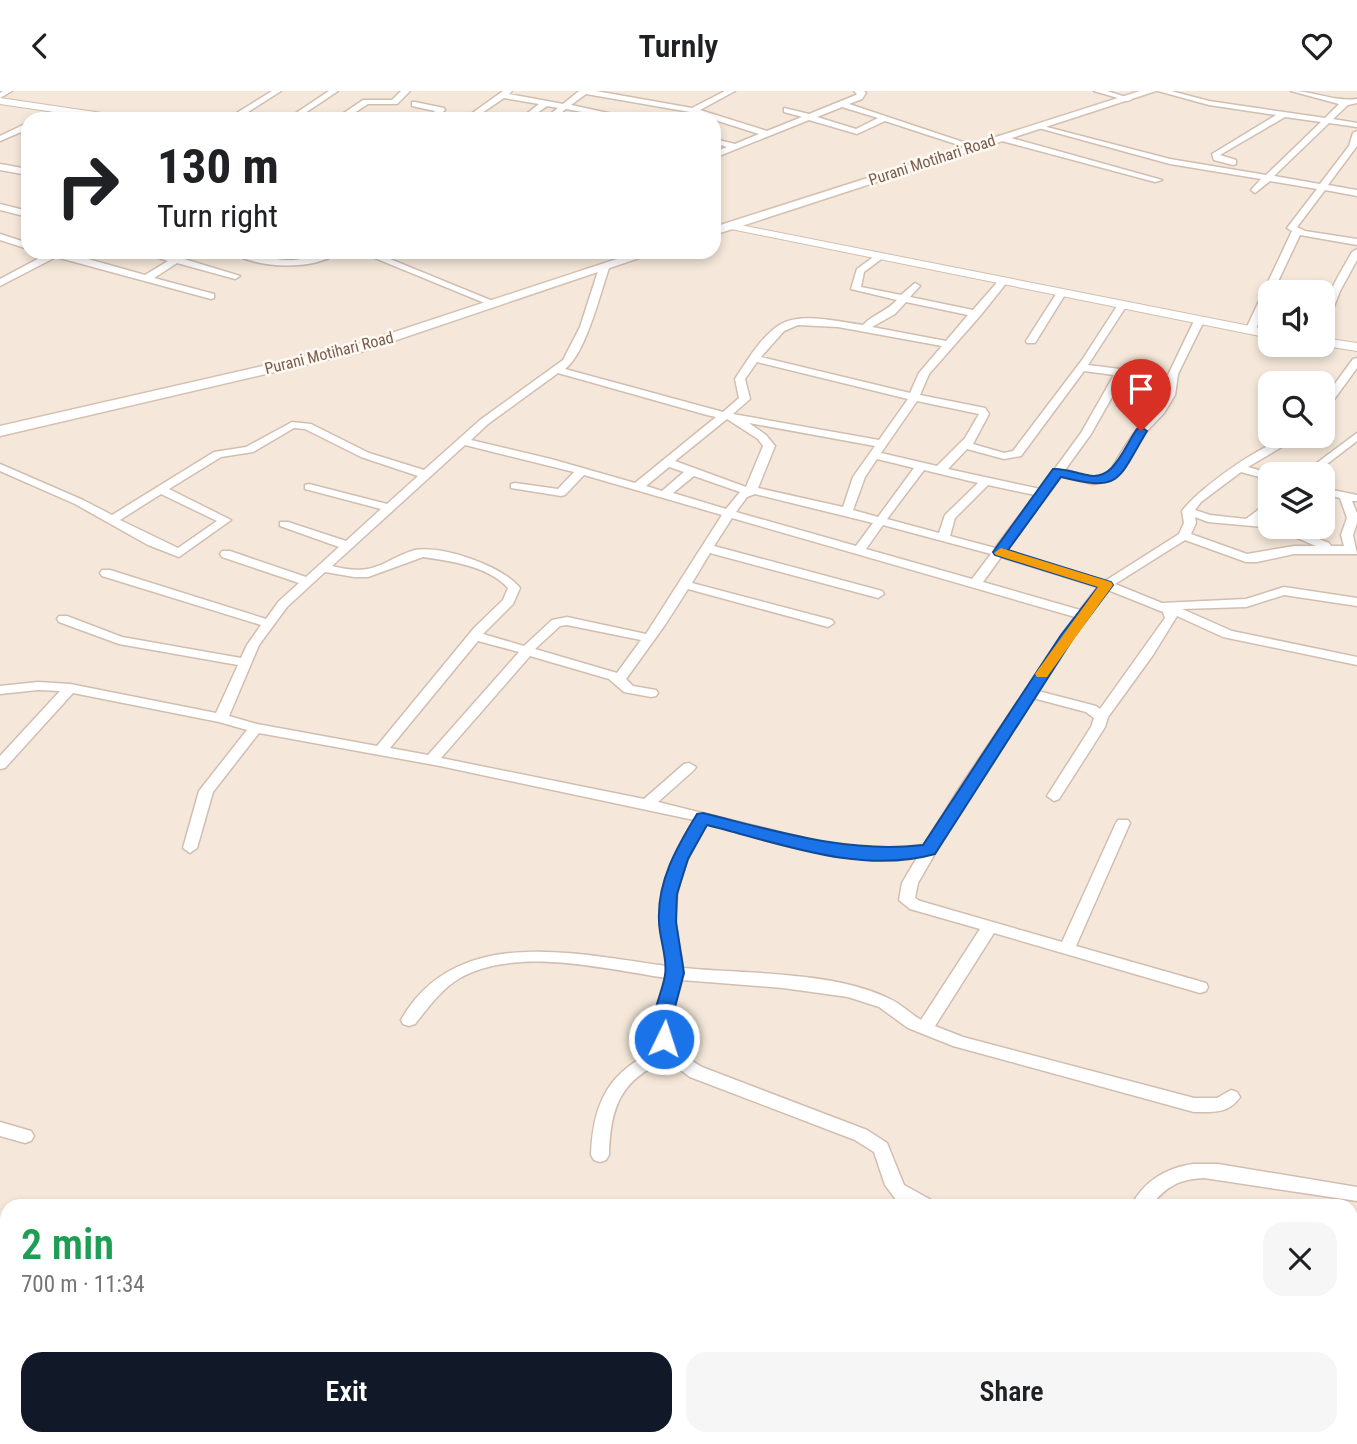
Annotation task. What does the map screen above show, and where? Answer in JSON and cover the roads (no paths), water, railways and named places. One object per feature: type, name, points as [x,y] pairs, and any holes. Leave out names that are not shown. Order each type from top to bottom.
[{"type":"main road","name":"Purani Motihari Road","points":[[721,228],[1151,91]]},
{"type":"main road","name":"Purani Motihari Road","points":[[0,431],[359,348],[631,259]]},
{"type":"street","points":[[0,99],[8,91]]},
{"type":"street","points":[[242,112],[276,91]]},
{"type":"street","points":[[302,112],[334,91]]},
{"type":"street","points":[[350,112],[366,102],[394,101],[407,91]]},
{"type":"street","points":[[563,112],[584,91],[700,112]]},
{"type":"street","points":[[694,110],[731,91]]},
{"type":"street","points":[[721,152],[862,95],[858,91]]},
{"type":"street","points":[[1098,91],[1128,99]]},
{"type":"street","points":[[1162,91],[1209,103],[1357,125]]},
{"type":"street","points":[[1295,91],[1345,103],[1357,101]]},
{"type":"street","points":[[478,112],[506,93],[595,112]]},
{"type":"street","points":[[0,99],[72,112]]},
{"type":"street","points":[[534,112],[546,103]]},
{"type":"street","points":[[1255,190],[1345,103]]},
{"type":"street","points":[[415,104],[441,110],[439,112]]},
{"type":"street","points":[[841,104],[974,147]]},
{"type":"street","points":[[560,112],[568,107]]},
{"type":"street","points":[[676,112],[682,108]]},
{"type":"street","points":[[787,110],[857,132],[885,118]]},
{"type":"street","points":[[1276,170],[1216,156],[1284,114]]},
{"type":"street","points":[[721,119],[768,134]]},
{"type":"street","points":[[1039,127],[1170,161],[1357,193]]},
{"type":"street","points":[[0,139],[21,129]]},
{"type":"street","points":[[1357,132],[1353,146],[1324,187],[1293,223],[1292,228],[1357,242]]},
{"type":"street","points":[[1001,138],[1158,180]]},
{"type":"street","points":[[721,143],[735,146]]},
{"type":"street","points":[[0,167],[21,171]]},
{"type":"street","points":[[0,207],[21,212]]},
{"type":"street","points":[[721,228],[1258,332]]},
{"type":"street","points":[[1250,331],[1297,231]]},
{"type":"street","points":[[0,237],[21,244]]},
{"type":"street","points":[[1335,291],[1357,252]]},
{"type":"street","points":[[880,257],[860,271],[856,289],[976,314]]},
{"type":"street","points":[[0,283],[43,259]]},
{"type":"street","points":[[76,259],[211,296]]},
{"type":"street","points":[[172,259],[235,276]]},
{"type":"street","points":[[260,259],[300,264],[316,259]]},
{"type":"street","points":[[382,259],[495,304]]},
{"type":"street","points":[[147,278],[176,260]]},
{"type":"street","points":[[221,718],[253,645],[267,623],[308,582],[502,407],[567,362],[580,340],[604,268]]},
{"type":"street","points":[[0,270],[18,273]]},
{"type":"street","points":[[847,512],[859,477],[914,397],[921,378],[1003,281]]},
{"type":"street","points":[[864,330],[872,321],[892,312],[915,286]]},
{"type":"street","points":[[1031,341],[1061,293]]},
{"type":"street","points":[[965,445],[1004,456],[1017,454],[1081,367],[1122,305]]},
{"type":"street","points":[[1058,472],[1094,481],[1112,476],[1141,431],[1160,411],[1170,395],[1172,379],[1199,321]]},
{"type":"street","points":[[637,487],[728,416],[745,399],[740,379],[778,331],[791,323],[833,325],[947,344]]},
{"type":"street","points":[[1335,344],[1357,348]]},
{"type":"street","points":[[756,359],[914,397],[981,410],[984,414],[982,422],[965,445],[940,470]]},
{"type":"street","points":[[1335,391],[1357,362]]},
{"type":"street","points":[[1081,367],[1172,379]]},
{"type":"street","points":[[558,370],[728,416],[881,444]]},
{"type":"street","points":[[975,584],[1086,434],[1121,372]]},
{"type":"street","points":[[619,679],[649,639],[729,514],[750,491],[769,446],[762,437],[728,416]]},
{"type":"street","points":[[112,520],[218,454],[249,450],[292,425],[307,426],[365,456],[427,475]]},
{"type":"street","points":[[1323,462],[1357,436]]},
{"type":"street","points":[[463,441],[582,471],[1083,615]]},
{"type":"street","points":[[1188,512],[1197,500],[1240,468],[1274,448]]},
{"type":"street","points":[[874,455],[1043,493]]},
{"type":"street","points":[[667,462],[750,491],[847,512],[999,552],[1106,585],[1198,618],[1228,634],[1357,661]]},
{"type":"street","points":[[858,551],[921,466]]},
{"type":"street","points":[[0,467],[79,502],[179,554],[225,520],[161,490]]},
{"type":"street","points":[[1240,468],[1258,473]]},
{"type":"street","points":[[515,486],[561,493],[582,471]]},
{"type":"street","points":[[664,495],[691,472]]},
{"type":"street","points":[[944,538],[949,517],[986,481]]},
{"type":"street","points":[[309,487],[390,508]]},
{"type":"street","points":[[1184,536],[1246,558],[1294,550],[1354,550],[1347,535],[1353,517],[1351,497]]},
{"type":"street","points":[[1188,512],[1208,518],[1258,522]]},
{"type":"street","points":[[1188,512],[1191,523],[1184,536],[1106,585],[1083,615],[929,850],[910,883],[907,900],[915,905],[1200,987]]},
{"type":"street","points":[[1251,521],[1258,515]]},
{"type":"street","points":[[284,524],[349,546]]},
{"type":"street","points":[[1307,539],[1330,549]]},
{"type":"street","points":[[707,548],[878,594]]},
{"type":"street","points":[[324,568],[349,574],[370,574],[414,553],[423,553],[463,561],[501,576],[510,582],[514,589],[513,595],[380,751]]},
{"type":"street","points":[[226,554],[308,582]]},
{"type":"street","points":[[106,573],[267,623]]},
{"type":"street","points":[[683,584],[828,623]]},
{"type":"street","points":[[1166,608],[1194,603],[1256,602],[1273,593],[1284,591],[1357,602]]},
{"type":"street","points":[[1054,796],[1098,727],[1101,717],[1171,618],[1166,608]]},
{"type":"street","points":[[63,619],[119,640],[246,663]]},
{"type":"street","points":[[431,760],[550,627],[561,621],[649,639]]},
{"type":"street","points":[[476,636],[619,679],[629,689],[651,693]]},
{"type":"street","points":[[0,690],[38,686],[70,688],[221,718],[256,728],[647,804],[808,845],[849,852],[898,854],[929,850]]},
{"type":"street","points":[[0,765],[70,688]]},
{"type":"street","points":[[1030,693],[1091,709],[1101,717]]},
{"type":"street","points":[[190,848],[206,791],[256,728]]},
{"type":"street","points":[[647,804],[688,767]]},
{"type":"street","points":[[703,818],[680,859],[668,894],[667,922],[675,973],[662,1022],[669,1052],[678,1062],[696,1072],[862,1135],[881,1148],[897,1193],[911,1199]]},
{"type":"street","points":[[1067,949],[1123,823]]},
{"type":"street","points":[[924,1029],[990,927]]},
{"type":"street","points":[[409,1020],[428,995],[460,970],[493,961],[579,960],[849,991],[885,1003],[924,1029],[959,1042],[1194,1105],[1222,1105],[1231,1097]]},
{"type":"street","points":[[600,1155],[604,1111],[611,1095],[640,1064],[669,1052]]},
{"type":"street","points":[[0,1129],[25,1136]]},
{"type":"street","points":[[1146,1199],[1165,1178],[1198,1170],[1357,1194]]}]
